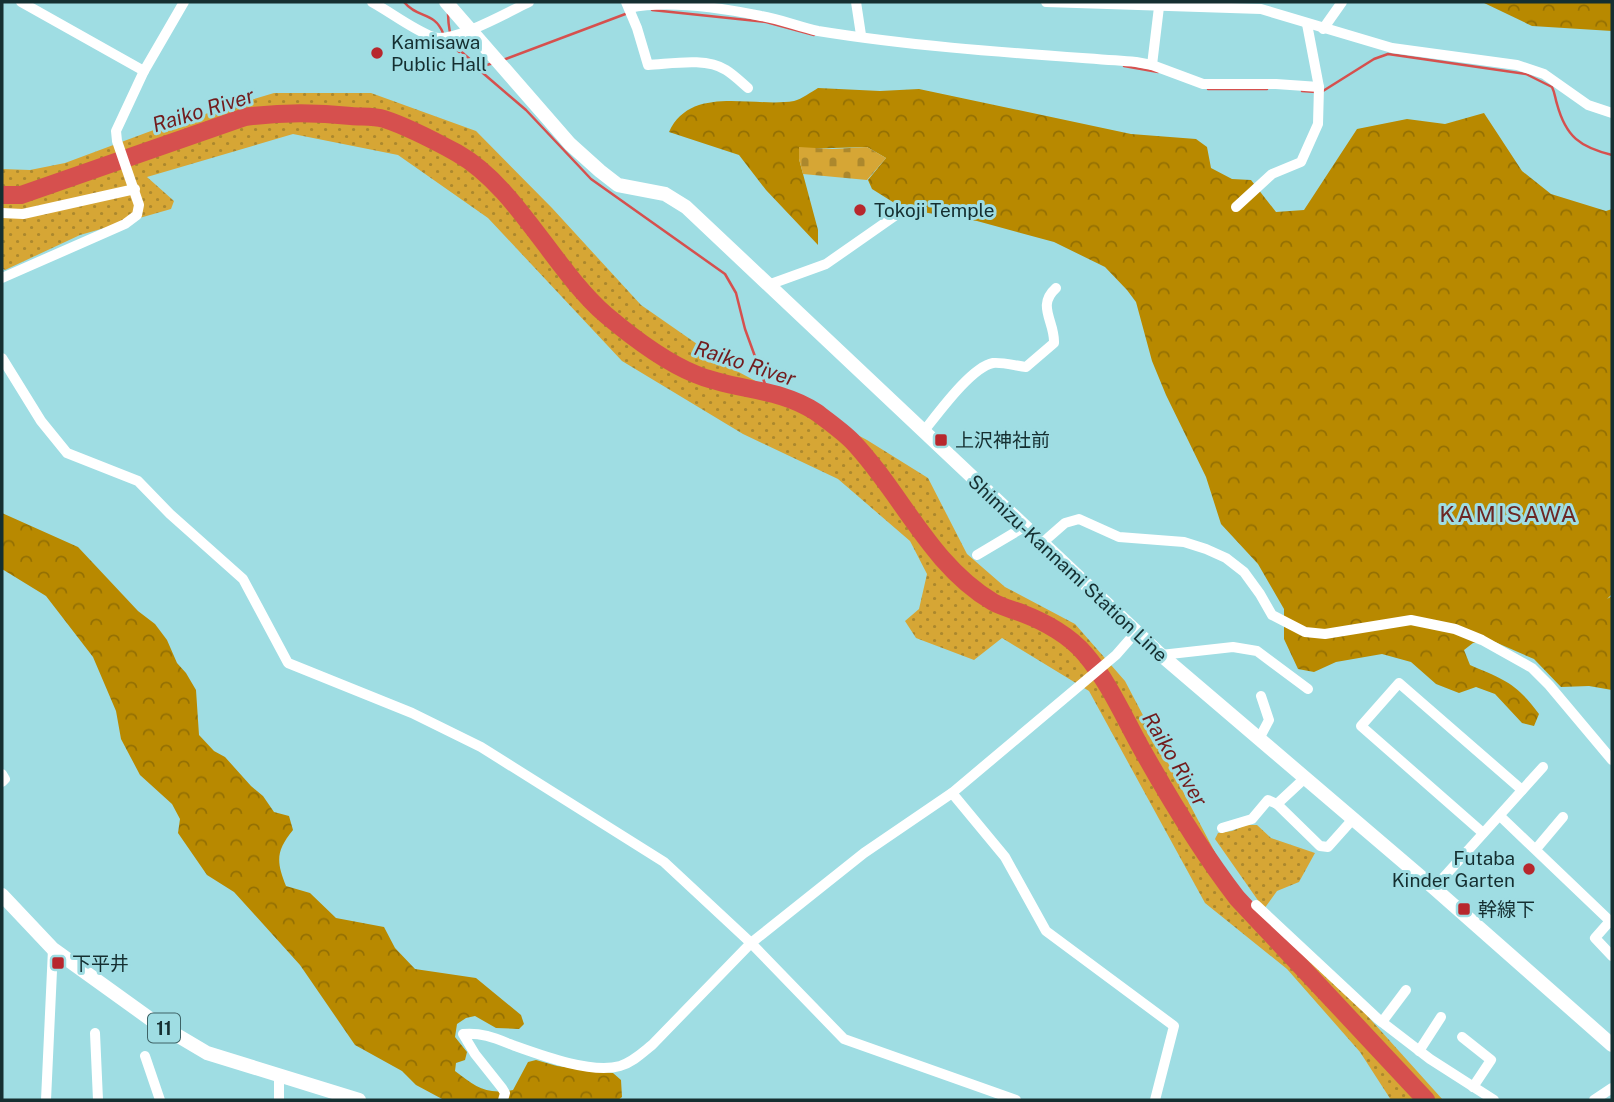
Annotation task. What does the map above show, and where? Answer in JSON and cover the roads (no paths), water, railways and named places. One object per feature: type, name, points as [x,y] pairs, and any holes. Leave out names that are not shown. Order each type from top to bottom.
[{"type":"main road","name":"Shimizu-Kannami Station Line","points":[[446,2],[570,144],[600,171],[618,185],[672,197],[1161,655],[1434,888],[1612,1045]]},
{"type":"main road","name":"11","points":[[2,895],[53,949],[153,1021],[207,1053],[359,1100]]},
{"type":"street","points":[[21,2],[144,71]]},
{"type":"street","points":[[2,278],[125,224],[137,215],[139,205],[116,131],[144,71],[184,2]]},
{"type":"street","points":[[372,2],[436,38],[449,37],[470,29],[529,2]]},
{"type":"street","points":[[856,2],[861,36]]},
{"type":"street","points":[[1046,2],[1261,9],[1392,48],[1536,70],[1588,104],[1612,113]]},
{"type":"street","points":[[1323,29],[1342,2]]},
{"type":"street","points":[[748,88],[718,66],[700,63],[648,65],[627,5],[658,4],[761,16],[816,30],[931,45],[1152,65],[1203,84],[1276,84],[1319,88]]},
{"type":"street","points":[[1152,65],[1159,7]]},
{"type":"street","points":[[1236,206],[1272,174],[1301,162],[1318,124],[1319,88],[1307,24]]},
{"type":"street","points":[[2,213],[23,214],[101,198],[134,186]]},
{"type":"street","points":[[768,285],[826,264],[899,213]]},
{"type":"street","points":[[923,432],[967,381],[985,367],[995,363],[1026,367],[1054,343],[1046,304],[1047,298],[1056,288]]},
{"type":"street","points":[[2,358],[41,421],[67,453],[138,481],[170,514],[243,579],[288,663],[412,713],[481,747],[664,862],[751,943],[844,1039],[1016,1100]]},
{"type":"street","points":[[1041,544],[1065,523],[1079,519],[1119,537],[1184,542],[1206,549],[1226,558],[1244,572],[1272,615],[1305,632],[1325,634],[1411,620],[1455,629],[1482,640],[1532,668],[1612,760]]},
{"type":"street","points":[[977,555],[1024,527]]},
{"type":"street","points":[[503,1100],[505,1093],[502,1088],[463,1034],[480,1033],[579,1065],[603,1068],[622,1065],[652,1045],[751,943],[864,853],[953,793],[1115,655],[1136,631]]},
{"type":"street","points":[[1161,655],[1233,647],[1258,651],[1308,689]]},
{"type":"street","points":[[1483,832],[1361,726],[1399,684],[1522,790]]},
{"type":"street","points":[[1259,739],[1269,720],[1261,696]]},
{"type":"street","points":[[1434,888],[1543,767]]},
{"type":"street","points":[[2,774],[5,779],[2,782]]},
{"type":"street","points":[[1277,804],[1305,778]]},
{"type":"street","points":[[953,793],[1005,857],[1046,931],[1174,1026],[1155,1100]]},
{"type":"street","points":[[1222,828],[1252,819],[1268,800],[1277,804],[1320,846],[1328,847],[1353,819]]},
{"type":"street","points":[[1500,816],[1611,922],[1595,938],[1612,956]]},
{"type":"street","points":[[1536,849],[1563,817]]},
{"type":"street","points":[[1255,905],[1351,997],[1419,1051],[1494,1100]]},
{"type":"street","points":[[46,1100],[53,949]]},
{"type":"street","points":[[1382,1022],[1406,990]]},
{"type":"street","points":[[1419,1051],[1441,1017]]},
{"type":"street","points":[[95,1033],[98,1100]]},
{"type":"street","points":[[1462,1037],[1491,1060],[1473,1087]]},
{"type":"street","points":[[145,1056],[160,1100]]},
{"type":"street","points":[[279,1077],[279,1100]]},
{"type":"street","points":[[1594,1100],[1612,1088]]},
{"type":"waterway","points":[[404,2],[435,21],[443,33]]},
{"type":"waterway","points":[[652,10],[766,22],[814,35]]},
{"type":"waterway","points":[[503,60],[628,13]]},
{"type":"waterway","points":[[448,14],[452,40],[459,50],[479,67],[494,63]]},
{"type":"waterway","points":[[447,39],[459,52]]},
{"type":"waterway","points":[[1323,91],[1374,59],[1388,54],[1526,74],[1552,87],[1565,125],[1576,139],[1591,148],[1612,155]]},
{"type":"waterway","points":[[1124,66],[1158,72]]},
{"type":"waterway","points":[[477,68],[526,110],[591,179],[725,274],[736,293],[765,390]]},
{"type":"waterway","points":[[1208,89],[1267,89]]},
{"type":"waterway","points":[[1302,91],[1316,92]]},
{"type":"waterway","name":"Raiko River","points":[[2,195],[21,195],[245,117],[258,115],[311,113],[380,118],[412,130],[457,153],[498,186],[587,296],[626,332],[683,369],[725,384],[772,393],[816,412],[852,441],[870,461],[934,548],[971,587],[997,604],[1049,625],[1079,647],[1108,687],[1186,824],[1237,898],[1426,1100]]},
{"type":"place","name":"Kamisawa Public Hall","points":[[377,53]]},
{"type":"place","name":"Tokoji Temple","points":[[860,210]]},
{"type":"place","name":"上沢神社前","points":[[941,440]]},
{"type":"place","name":"Futaba Kinder Garten","points":[[1529,869]]},
{"type":"place","name":"幹線下","points":[[1464,909]]},
{"type":"place","name":"下平井","points":[[58,963]]},
{"type":"district","name":"KAMISAWA","points":[[1509,513]]}]
